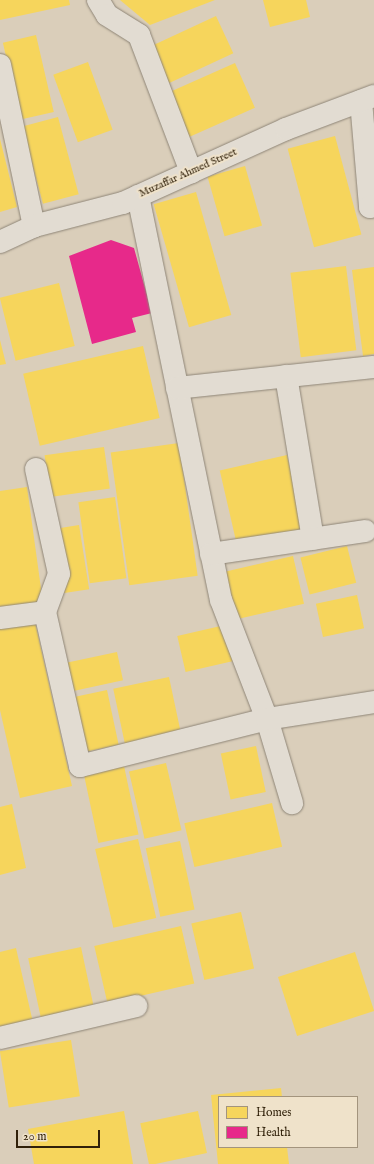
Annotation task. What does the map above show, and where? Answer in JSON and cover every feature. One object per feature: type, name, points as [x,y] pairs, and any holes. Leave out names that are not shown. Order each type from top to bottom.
[{"type":"street","points":[[98,0],[108,15],[139,35],[191,172]]},
{"type":"street","points":[[0,65],[34,226]]},
{"type":"street","points":[[368,99],[370,207],[374,206]]},
{"type":"street","name":"Muzaffar Ahmed Street","points":[[0,242],[34,226],[138,196],[191,172],[368,99]]},
{"type":"street","points":[[138,196],[221,600],[267,719],[292,803]]},
{"type":"street","points":[[177,388],[374,367]]},
{"type":"street","points":[[286,376],[313,539]]},
{"type":"street","points":[[36,468],[59,574],[45,612],[80,766],[267,719],[374,702]]},
{"type":"street","points":[[211,554],[365,531]]},
{"type":"street","points":[[0,618],[45,612]]},
{"type":"street","points":[[0,1038],[136,1006]]},
{"type":"building: Homes","points":[[0,0],[69,0],[70,5],[0,20]]},
{"type":"building: Homes","points":[[120,0],[215,0],[150,25]]},
{"type":"building: Homes","points":[[263,0],[306,0],[310,17],[270,27]]},
{"type":"building: Homes","points":[[216,16],[233,53],[167,84],[150,47]]},
{"type":"building: Homes","points":[[36,35],[54,112],[21,120],[3,43]]},
{"type":"building: Homes","points":[[88,62],[113,130],[78,142],[53,75]]},
{"type":"building: Homes","points":[[235,63],[255,108],[189,137],[169,92]]},
{"type":"building: Homes","points":[[58,117],[79,194],[43,204],[22,127]]},
{"type":"building: Homes","points":[[335,136],[361,235],[314,247],[288,149]]},
{"type":"building: Homes","points":[[0,139],[17,207],[0,212]]},
{"type":"building: Homes","points":[[245,166],[262,226],[225,236],[208,177]]},
{"type":"building: Homes","points":[[196,192],[231,315],[189,327],[154,204]]},
{"type":"building: Homes","points":[[346,266],[356,350],[301,357],[290,273]]},
{"type":"building: Homes","points":[[374,267],[374,354],[363,356],[352,270]]},
{"type":"building: Homes","points":[[59,283],[75,346],[16,361],[0,298]]},
{"type":"building: Homes","points":[[0,340],[6,364],[0,365]]},
{"type":"building: Homes","points":[[143,346],[160,418],[40,446],[23,374]]},
{"type":"building: Homes","points":[[179,443],[198,576],[129,585],[111,453]]},
{"type":"building: Homes","points":[[104,447],[110,489],[50,497],[45,455]]},
{"type":"building: Homes","points":[[287,455],[304,530],[237,546],[220,471]]},
{"type":"building: Homes","points":[[27,487],[43,603],[0,609],[0,491]]},
{"type":"building: Homes","points":[[115,497],[126,578],[90,583],[78,502]]},
{"type":"building: Homes","points":[[79,525],[89,589],[64,593],[54,529]]},
{"type":"building: Homes","points":[[347,546],[356,583],[310,594],[300,558]]},
{"type":"building: Homes","points":[[293,556],[304,604],[235,620],[224,572]]},
{"type":"building: Homes","points":[[357,595],[364,628],[323,637],[316,604]]},
{"type":"building: Homes","points":[[34,618],[72,786],[20,798],[0,710],[0,626]]},
{"type":"building: Homes","points":[[225,625],[233,661],[186,672],[177,636]]},
{"type":"building: Homes","points":[[117,652],[123,680],[71,691],[65,663]]},
{"type":"building: Homes","points":[[169,677],[181,732],[125,744],[113,689]]},
{"type":"building: Homes","points":[[107,690],[119,745],[83,752],[72,697]]},
{"type":"building: Homes","points":[[256,746],[266,792],[231,799],[221,753]]},
{"type":"building: Homes","points":[[166,763],[182,830],[144,839],[129,772]]},
{"type":"building: Homes","points":[[124,766],[139,834],[98,843],[84,775]]},
{"type":"building: Homes","points":[[272,803],[282,847],[194,867],[184,823]]},
{"type":"building: Homes","points":[[12,804],[26,868],[0,875],[0,807]]},
{"type":"building: Homes","points":[[138,839],[156,918],[113,928],[95,849]]},
{"type":"building: Homes","points":[[180,841],[195,909],[160,917],[146,848]]},
{"type":"building: Homes","points":[[241,912],[254,969],[204,980],[191,923]]},
{"type":"building: Homes","points":[[181,926],[194,983],[108,1004],[94,946]]},
{"type":"building: Homes","points":[[81,947],[95,1012],[42,1023],[28,958]]},
{"type":"building: Homes","points":[[16,948],[34,1027],[0,1034],[0,952]]},
{"type":"building: Homes","points":[[355,952],[374,1011],[297,1036],[278,977]]},
{"type":"building: Homes","points":[[71,1040],[80,1096],[9,1108],[0,1051]]},
{"type":"building: Homes","points":[[281,1088],[282,1096],[218,1096],[218,1148],[287,1148],[289,1164],[218,1164],[211,1095]]},
{"type":"building: Homes","points":[[124,1111],[133,1164],[34,1164],[28,1129]]},
{"type":"building: Homes","points":[[198,1111],[207,1153],[155,1164],[149,1164],[140,1123]]},
{"type":"building: Health","points":[[111,240],[134,248],[152,313],[132,318],[136,332],[92,344],[69,256]]}]
